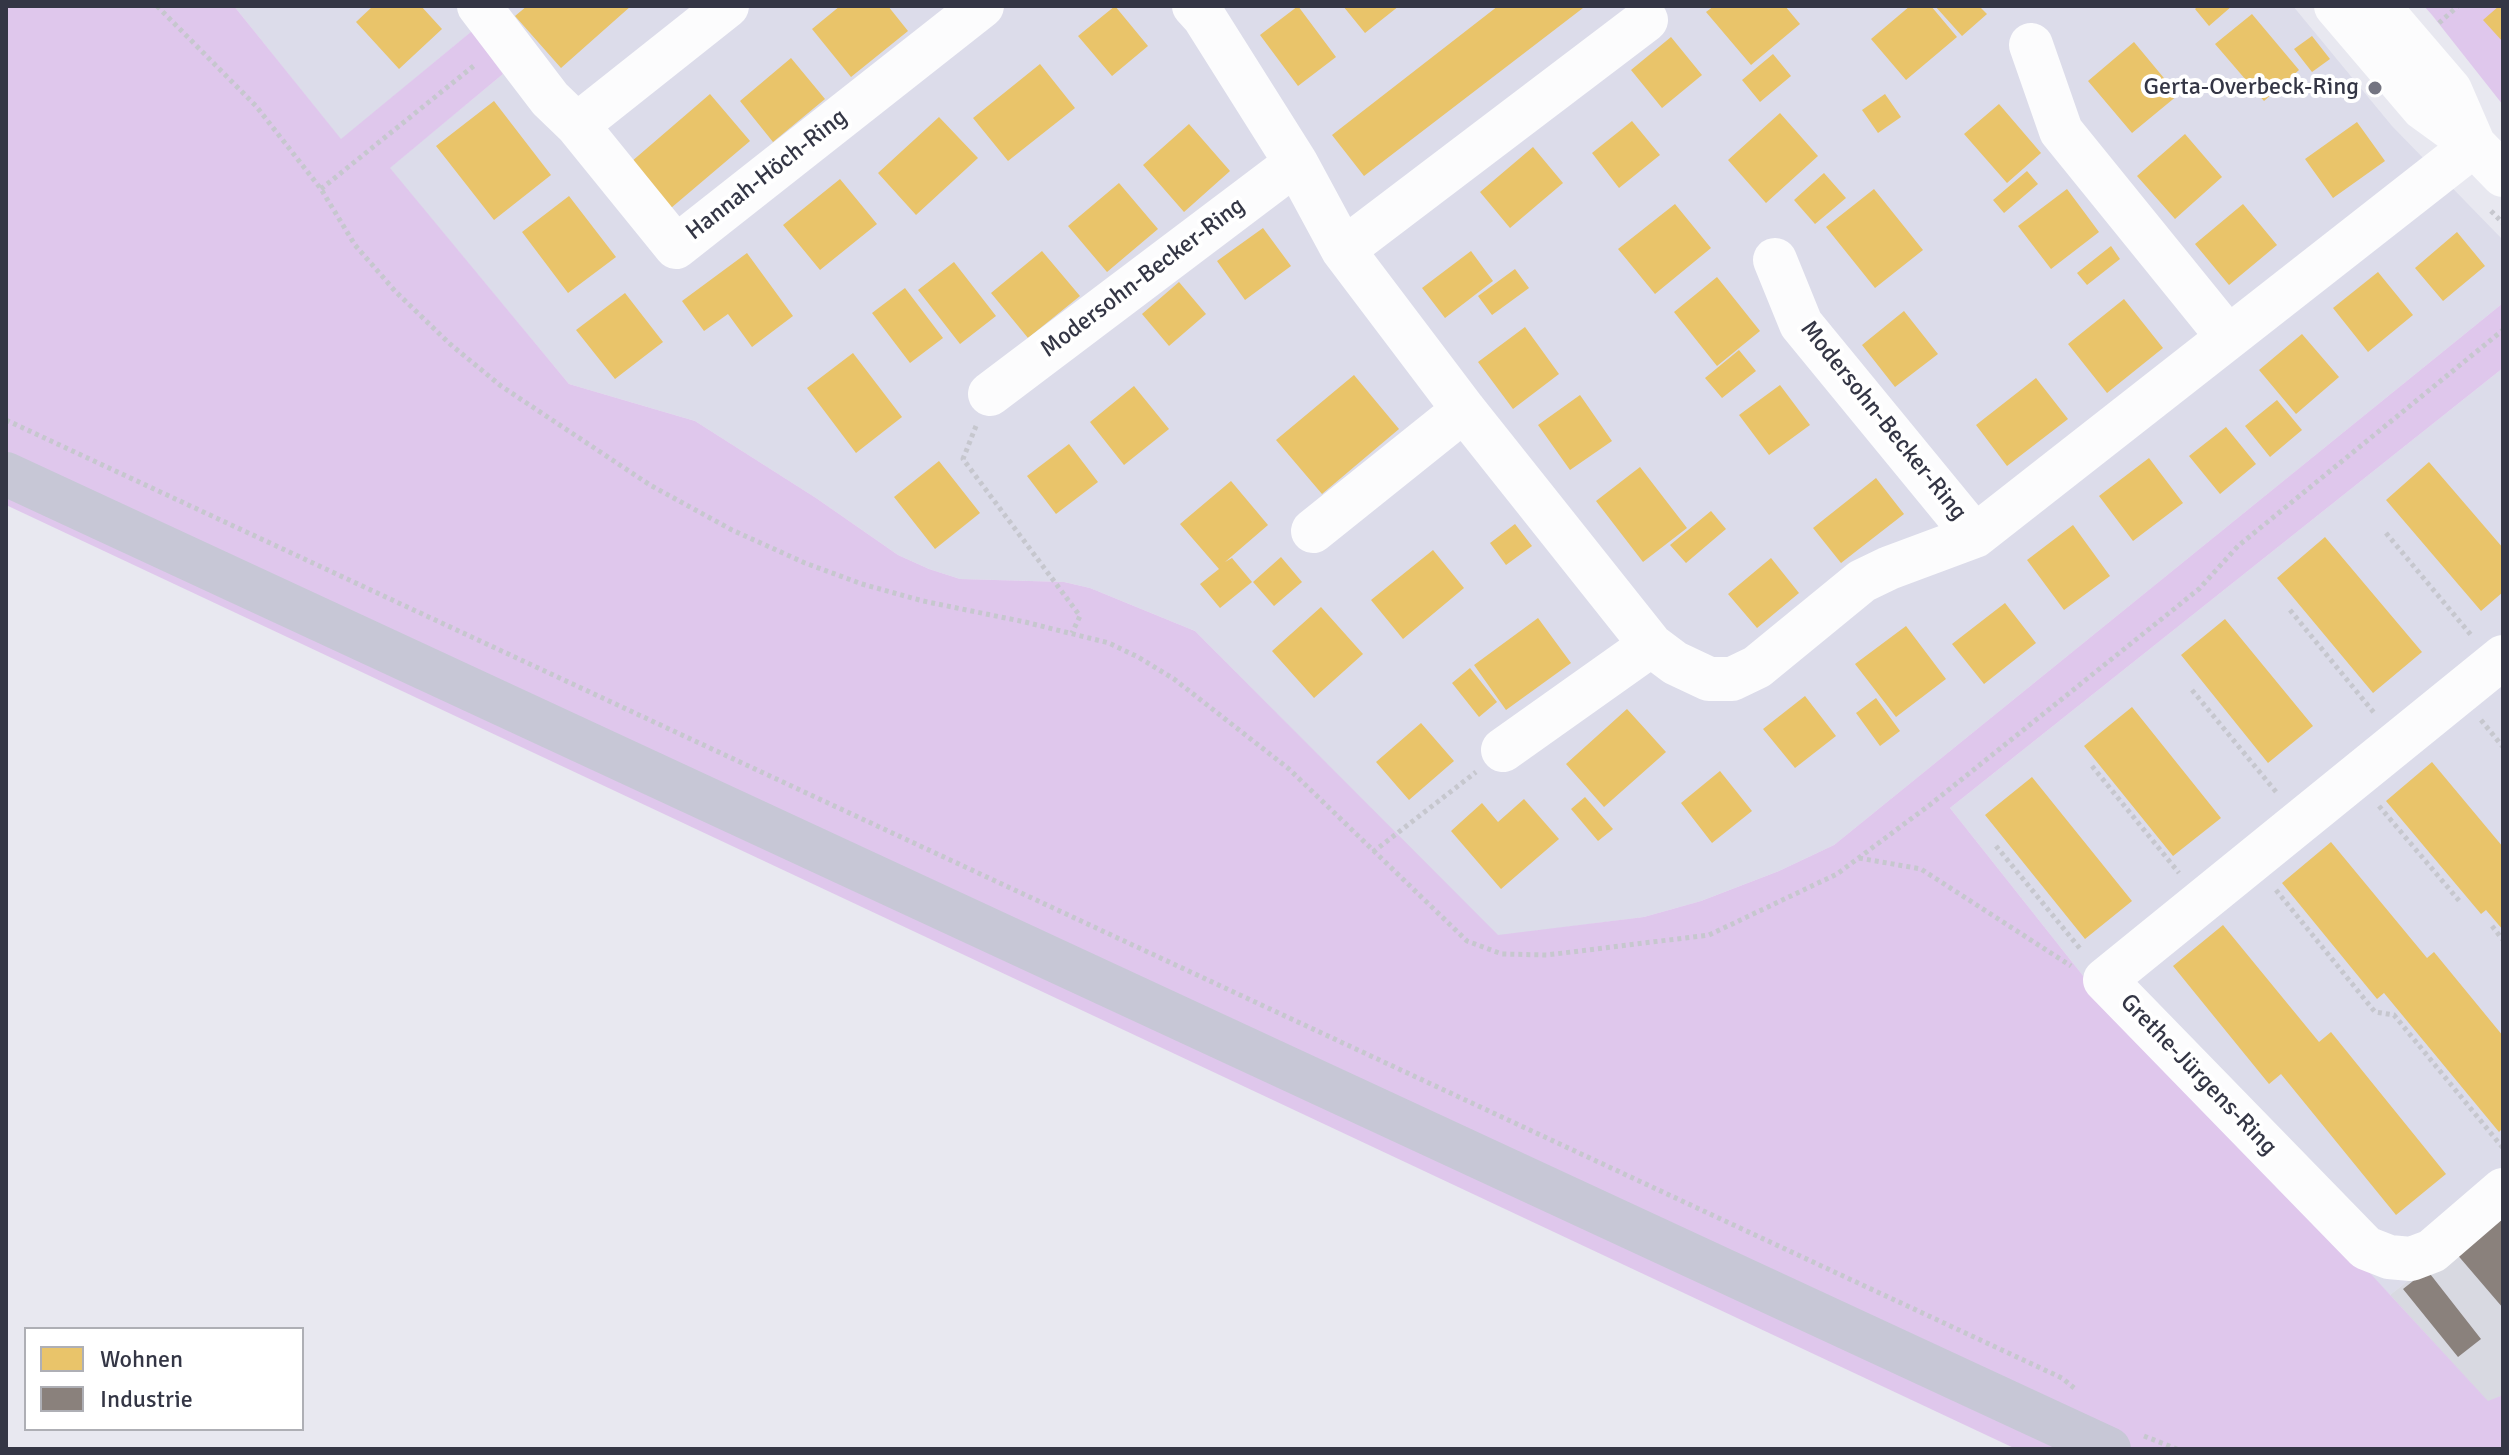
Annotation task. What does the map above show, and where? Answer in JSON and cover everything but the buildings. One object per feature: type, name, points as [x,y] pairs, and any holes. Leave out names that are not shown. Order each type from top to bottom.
[{"type":"main road","points":[[6,474],[2125,1442]]},
{"type":"street","name":"Hannah-Höch-Ring","points":[[479,6],[550,99],[577,125],[676,247],[982,6]]},
{"type":"street","points":[[577,125],[727,6]]},
{"type":"street","points":[[2336,6],[2423,108],[2489,160]]},
{"type":"street","points":[[2378,6],[2450,90],[2489,160]]},
{"type":"street","name":"Modersohn-Becker-Ring","points":[[1205,10],[1296,163],[1343,250],[1464,410],[1651,645],[1675,663],[1709,679],[1732,679],[1757,667],[1862,581],[1975,536],[2228,337],[2489,160]]},
{"type":"street","points":[[1343,250],[1646,20]]},
{"type":"street","points":[[2031,45],[2061,131],[2228,337]]},
{"type":"street","name":"Modersohn-Becker-Ring","points":[[990,394],[1296,163]]},
{"type":"street","name":"Modersohn-Becker-Ring","points":[[1775,260],[1801,324],[1975,536]]},
{"type":"street","points":[[1313,531],[1464,410]]},
{"type":"street","points":[[1503,750],[1651,645]]},
{"type":"street","name":"Grethe-Jürgens-Ring","points":[[2499,661],[2105,980],[2366,1248],[2389,1257],[2411,1259],[2432,1251],[2503,1190]]},
{"type":"path","points":[[157,6],[256,106],[321,189],[355,245],[395,291],[450,344],[501,386],[650,485],[732,530],[805,563],[862,584],[923,601],[1109,643],[1174,679],[1289,769],[1467,941],[1502,954],[1547,955],[1709,935],[1837,874],[1931,804],[2199,589],[2238,546],[2503,330]]},
{"type":"path","points":[[2432,29],[2458,6]]},
{"type":"path","points":[[321,189],[506,40]]},
{"type":"path","points":[[990,394],[963,459],[1080,616],[1072,633]]},
{"type":"path","points":[[6,420],[2033,1364],[2062,1378],[2084,1397]]},
{"type":"path","points":[[2386,533],[2499,661]]},
{"type":"path","points":[[2290,610],[2398,742]]},
{"type":"path","points":[[2192,690],[2301,822]]},
{"type":"path","points":[[1373,852],[1503,750]]},
{"type":"path","points":[[2092,766],[2203,901]]},
{"type":"path","points":[[2355,777],[2461,903]]},
{"type":"path","points":[[1996,846],[2105,980]]},
{"type":"path","points":[[1859,858],[1921,869],[2063,963],[2105,980]]},
{"type":"path","points":[[2252,861],[2375,1012],[2394,1015],[2503,1148]]},
{"type":"path","points":[[2492,926],[2503,940]]},
{"type":"path","points":[[2125,1442],[2177,1449]]},
{"type":"shaded area","points":[[6,6],[234,6],[341,139],[472,31],[503,74],[390,168],[569,384],[695,421],[898,555],[929,569],[960,579],[1064,582],[1090,588],[1195,631],[1498,935],[1644,917],[1701,901],[1779,871],[1834,845],[2503,303],[2503,368],[1950,808],[2111,1011],[2357,1259],[2488,1401],[2503,1395],[2503,1449],[2016,1449],[6,505]]},
{"type":"shaded area","points":[[234,6],[2293,6],[2392,126],[2503,240],[2503,303],[1834,845],[1779,871],[1701,901],[1644,917],[1497,936],[1195,631],[1090,588],[1064,582],[960,579],[929,569],[898,555],[695,421],[569,384],[389,168],[503,74],[471,32],[341,140]]},
{"type":"shaded area","points":[[2424,6],[2503,6],[2503,105],[2432,15]]},
{"type":"shaded area","points":[[2503,368],[2503,1205],[2390,1295],[2111,1011],[1950,808]]},
{"type":"shaded area","points":[[2503,1205],[2503,1395],[2488,1402],[2390,1295]]},
{"type":"place","name":"Gerta-Overbeck-Ring","points":[[2375,88]]}]
